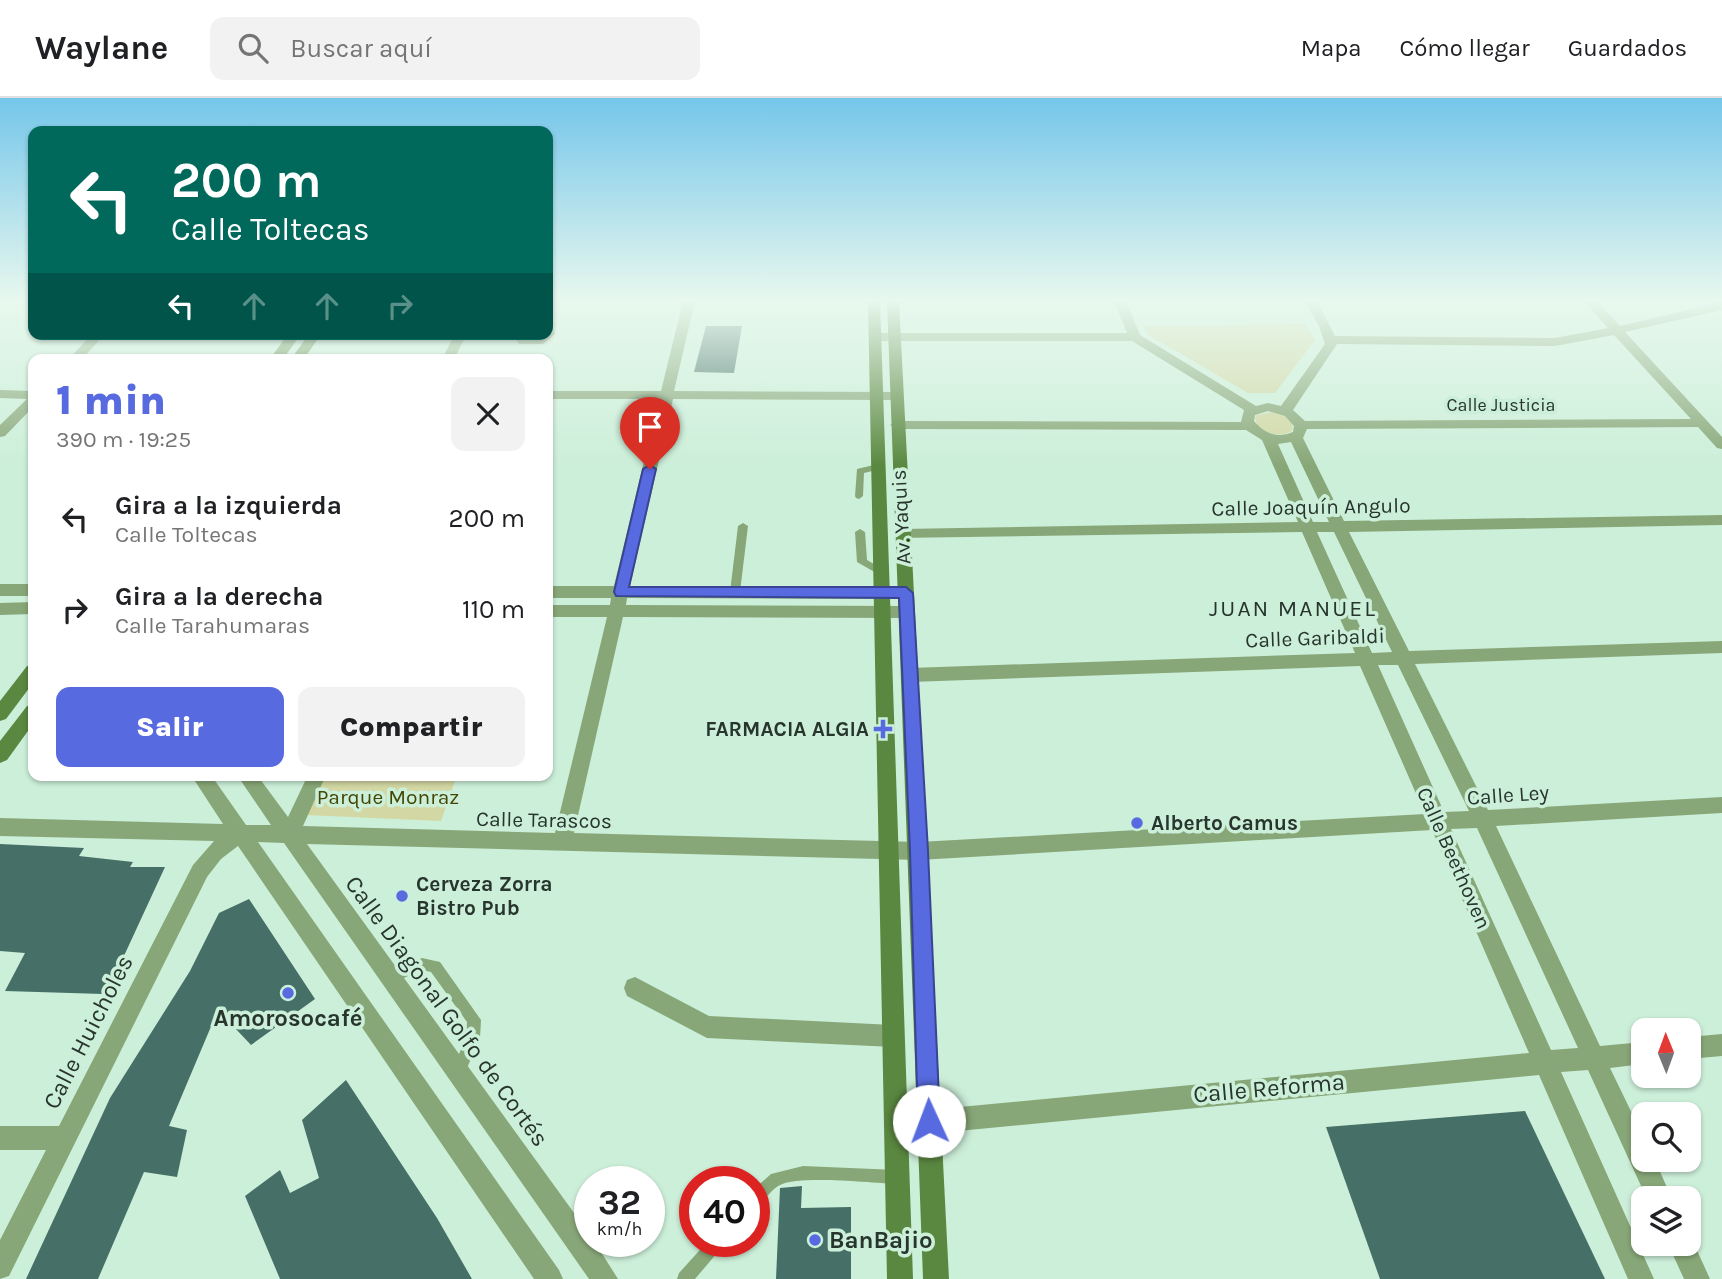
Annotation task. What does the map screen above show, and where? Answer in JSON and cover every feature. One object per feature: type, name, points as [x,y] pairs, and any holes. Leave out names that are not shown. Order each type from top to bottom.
[{"type":"street","points":[[562,843],[677,356]]},
{"type":"street","name":"Av. Yaquis","points":[[881,356],[876,389],[900,1279]]},
{"type":"street","name":"Av. Yaquis","points":[[888,356],[896,390],[919,851],[936,1279]]},
{"type":"street","points":[[1166,356],[1253,410]]},
{"type":"street","points":[[1285,411],[1324,356]]},
{"type":"street","points":[[1640,356],[1722,445]]},
{"type":"street","points":[[0,382],[28,383]]},
{"type":"street","points":[[553,383],[669,389],[896,390]]},
{"type":"street","points":[[553,395],[669,389]]},
{"type":"street","points":[[0,394],[28,397]]},
{"type":"street","points":[[0,433],[28,402]]},
{"type":"street","points":[[1249,426],[1247,417],[1253,410],[1268,407],[1285,411],[1297,418],[1298,431]]},
{"type":"street","name":"Calle Justicia","points":[[1268,438],[1281,440],[1298,431],[1702,423]]},
{"type":"street","points":[[897,425],[1249,426],[1268,438]]},
{"type":"street","name":"Calle Beethoven","points":[[1298,431],[1339,527],[1483,820],[1654,1186]]},
{"type":"street","name":"Calle Beethoven","points":[[1268,438],[1641,1279]]},
{"type":"street","name":"Calle Joaquín Angulo","points":[[902,534],[1722,520]]},
{"type":"street","points":[[0,590],[28,590]]},
{"type":"street","points":[[553,592],[882,592],[906,602]]},
{"type":"street","points":[[553,611],[617,611],[882,592]]},
{"type":"street","points":[[0,609],[28,608]]},
{"type":"street","name":"Calle Garibaldi","points":[[910,675],[1722,647]]},
{"type":"street","points":[[0,714],[28,678]]},
{"type":"street","points":[[0,755],[28,718]]},
{"type":"street","points":[[204,781],[550,1279]]},
{"type":"street","name":"Calle Diagonal Golfo de Cortés","points":[[250,781],[459,1070],[605,1279]]},
{"type":"street","points":[[289,836],[314,781]]},
{"type":"street","name":"Calle Ley","points":[[919,851],[1722,805]]},
{"type":"street","name":"Calle Tarascos","points":[[0,827],[919,851]]},
{"type":"street","name":"Calle Huicholes","points":[[0,1267],[200,871],[214,853],[239,834]]},
{"type":"street","points":[[635,988],[707,1027],[893,1036]]},
{"type":"street","points":[[1701,1047],[1722,1045]]},
{"type":"street","name":"Calle Reforma","points":[[896,1125],[1631,1054]]},
{"type":"street","points":[[0,1138],[64,1138]]},
{"type":"street","points":[[1686,1256],[1697,1279]]},
{"type":"lane","points":[[859,495],[860,471],[878,467]]},
{"type":"lane","points":[[736,592],[743,526]]},
{"type":"lane","points":[[860,532],[862,562],[882,592]]},
{"type":"lane","points":[[392,977],[422,964],[435,966],[474,1020],[473,1038],[459,1070]]},
{"type":"lane","points":[[770,1185],[776,1180],[803,1173],[897,1177]]},
{"type":"lane","points":[[685,1279],[704,1257]]},
{"type":"green space","points":[[1185,356],[1303,356],[1275,393],[1248,393]]},
{"type":"green space","points":[[1274,412],[1287,416],[1293,423],[1292,431],[1274,434],[1257,425],[1257,415]]},
{"type":"green space","name":"Parque Monraz","points":[[322,781],[455,781],[441,821],[306,815]]},
{"type":"building","points":[[698,356],[737,356],[734,373],[694,372]]},
{"type":"building","points":[[0,844],[84,848],[79,856],[133,862],[130,867],[165,867],[123,958],[103,994],[5,991],[25,953],[0,951]]},
{"type":"building","points":[[249,899],[315,999],[251,1045],[218,1010],[169,1126],[187,1130],[177,1177],[144,1172],[98,1279],[26,1279],[110,1098],[190,971],[219,913]]},
{"type":"building","points":[[346,1080],[437,1218],[472,1279],[280,1279],[245,1196],[280,1170],[290,1193],[319,1178],[302,1120]]},
{"type":"building","points":[[1525,1111],[1605,1279],[1380,1279],[1326,1127]]},
{"type":"building","name":"BanBajio","points":[[802,1186],[801,1208],[851,1207],[851,1279],[776,1279],[780,1188]]},
{"type":"place","name":"FARMACIA ALGIA","points":[[883,729]]},
{"type":"place","name":"Alberto Camus","points":[[1137,823]]},
{"type":"place","name":"Cerveza Zorra Bistro Pub","points":[[402,896]]},
{"type":"place","name":"Amorosocafé","points":[[288,993]]},
{"type":"place","name":"BanBajio","points":[[815,1240]]},
{"type":"district","name":"JUAN MANUEL","points":[[1293,608]]},
{"type":"route","points":[[650,469],[621,592],[906,593],[929,1121]]}]
